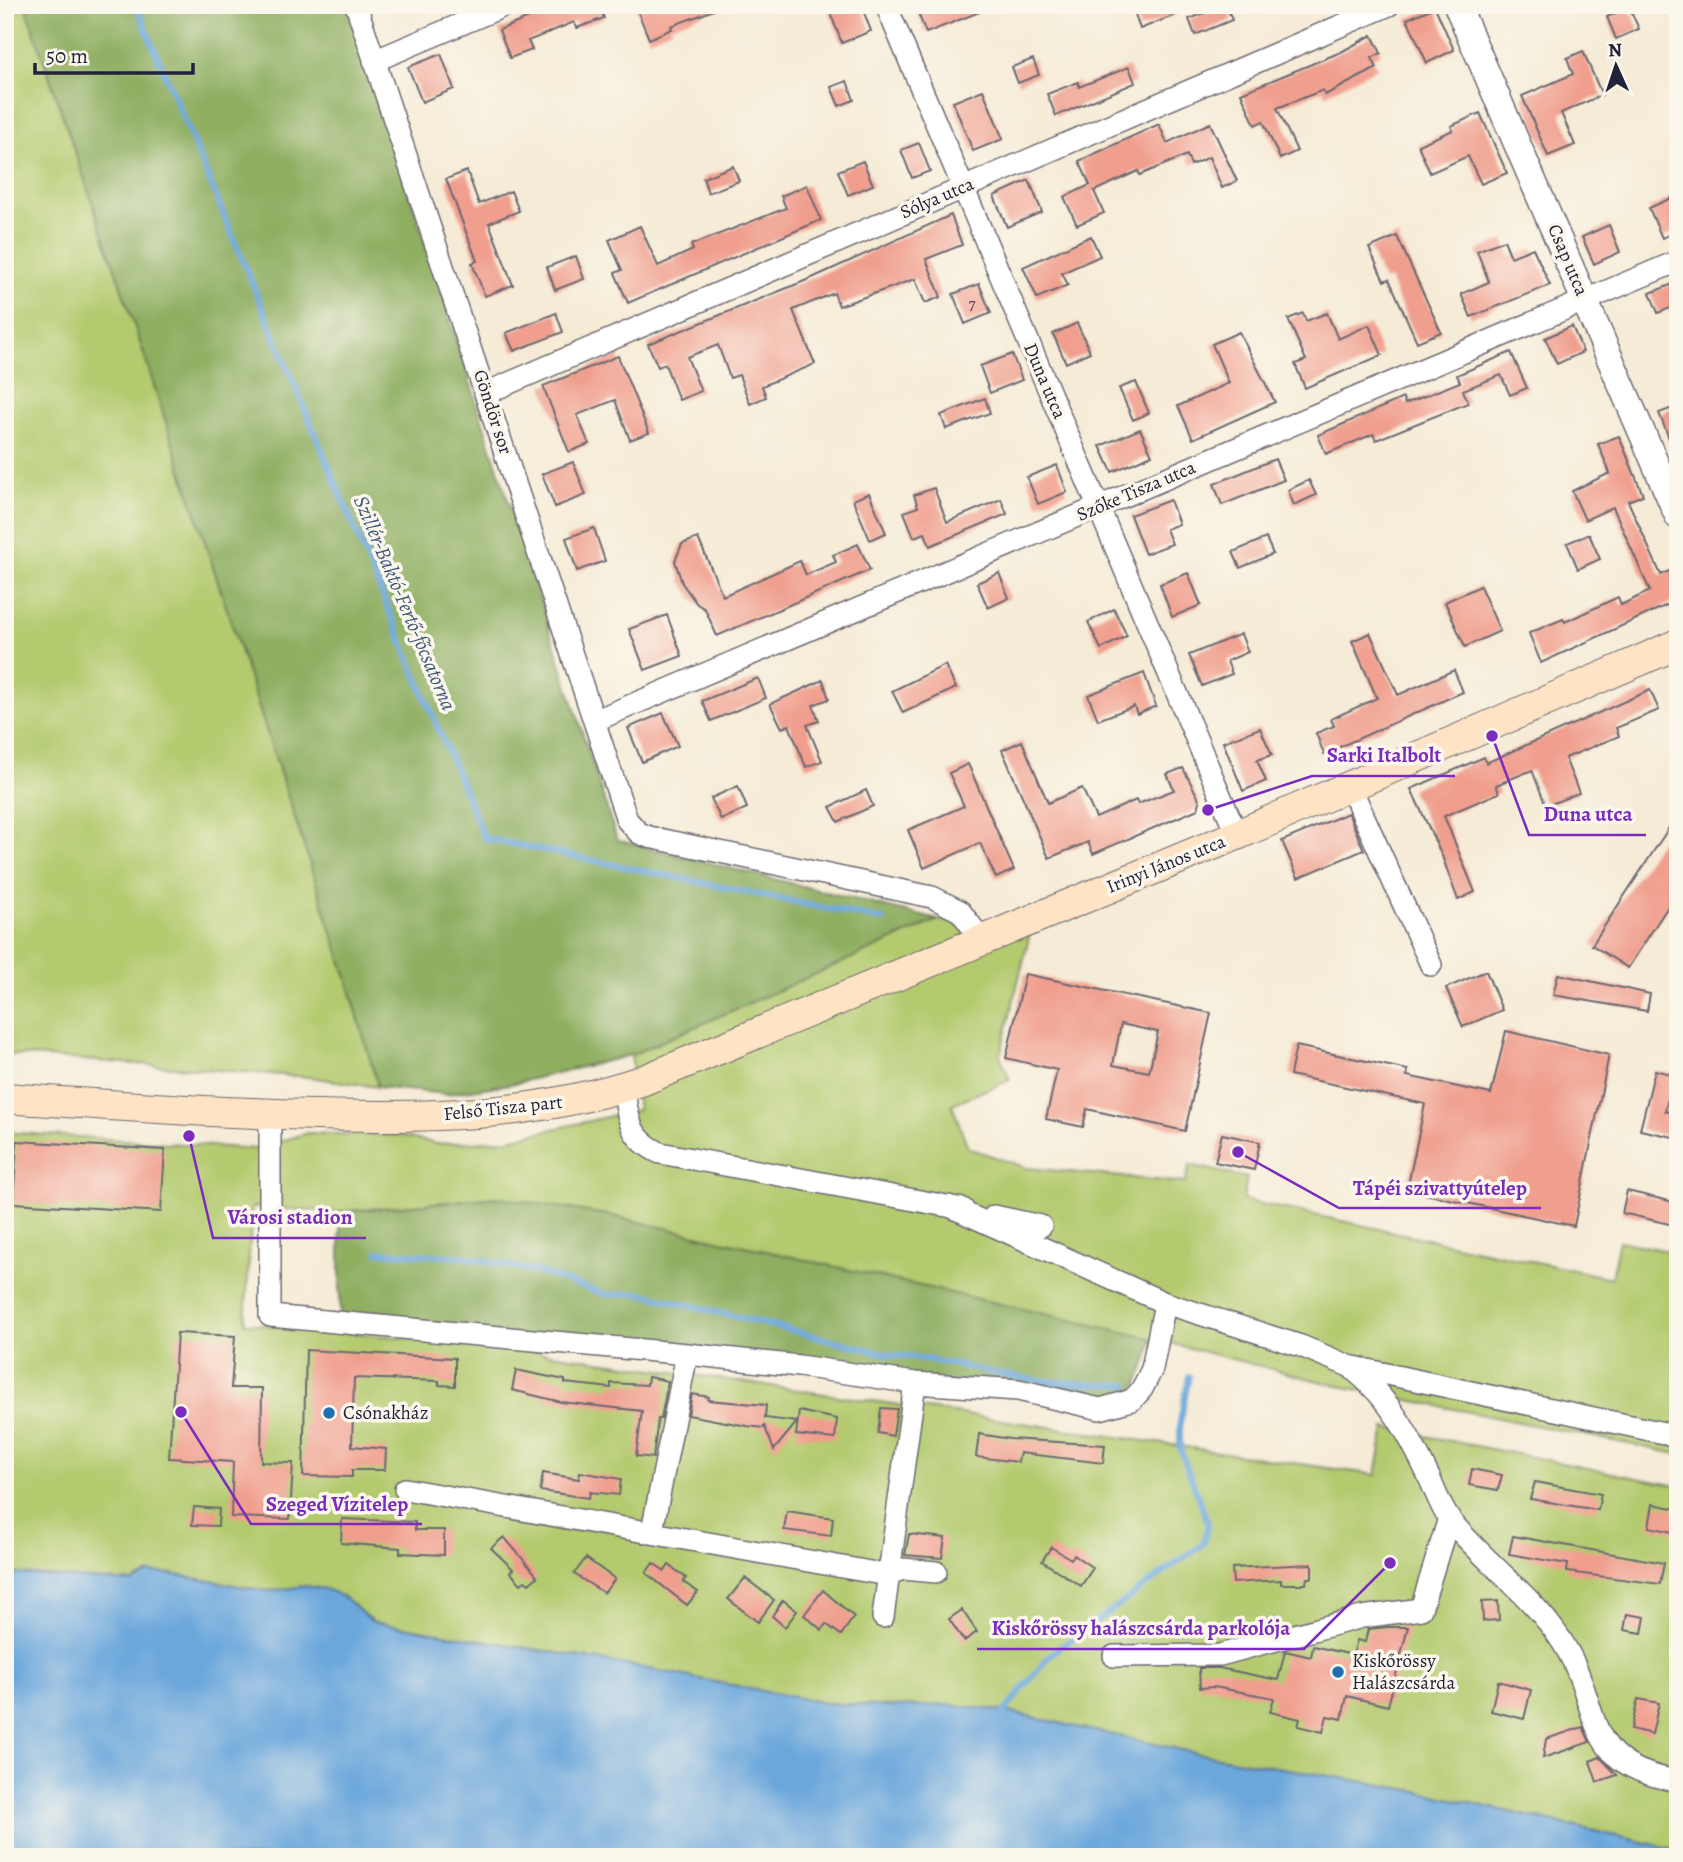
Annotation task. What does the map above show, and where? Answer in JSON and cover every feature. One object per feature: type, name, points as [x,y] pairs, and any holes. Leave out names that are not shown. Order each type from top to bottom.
[{"type":"main road","name":"Irinyi János utca","points":[[977,942],[1237,835],[1678,644]]},
{"type":"main road","name":"Felső Tisza part","points":[[5,1098],[270,1114],[474,1115],[562,1103],[622,1087],[977,942]]},
{"type":"street","name":"Göndör sor","points":[[356,5],[627,820],[639,833],[649,837],[932,897],[960,911],[977,942]]},
{"type":"street","points":[[374,61],[506,5]]},
{"type":"street","name":"Duna utca","points":[[886,5],[1237,835]]},
{"type":"street","name":"Sólya utca","points":[[486,393],[1389,5]]},
{"type":"street","name":"Csap utca","points":[[1457,5],[1678,516]]},
{"type":"street","name":"Szőke Tisza utca","points":[[594,721],[1678,261]]},
{"type":"street","points":[[1350,786],[1431,965]]},
{"type":"street","points":[[622,1087],[632,1132],[643,1145],[660,1153],[949,1206],[1041,1226]]},
{"type":"street","points":[[270,1114],[268,1261],[271,1316],[687,1353],[915,1383],[1018,1390],[1100,1409],[1132,1400],[1142,1389],[1152,1370],[1165,1303]]},
{"type":"street","points":[[949,1206],[1165,1303],[1301,1346],[1349,1367],[1678,1436]]},
{"type":"street","points":[[652,1531],[687,1353]]},
{"type":"street","points":[[1349,1367],[1373,1385],[1400,1419],[1449,1518],[1540,1612],[1561,1639],[1606,1746],[1625,1766],[1650,1777],[1678,1782]]},
{"type":"street","points":[[883,1617],[915,1383]]},
{"type":"street","points":[[405,1489],[887,1575],[903,1569],[936,1572]]},
{"type":"street","points":[[1114,1656],[1220,1655],[1362,1617],[1421,1609],[1449,1518]]},
{"type":"green space","points":[[5,5],[25,5],[140,342],[347,978],[378,1087],[309,1077],[5,1054]]},
{"type":"green space","points":[[25,5],[349,5],[617,840],[938,920],[631,1055],[516,1083],[446,1094],[378,1087],[347,978],[140,342]]},
{"type":"green space","points":[[938,920],[1030,933],[1000,1056],[1010,1080],[952,1104],[968,1148],[1027,1168],[1185,1183],[1190,1165],[1247,1178],[1243,1200],[1611,1278],[1619,1241],[1678,1253],[1678,1454],[1334,1385],[1154,1339],[821,1264],[497,1197],[340,1212],[252,1207],[245,1323],[504,1347],[1376,1475],[1385,1428],[1678,1486],[1678,1850],[1417,1791],[1200,1754],[1004,1711],[949,1705],[893,1707],[825,1703],[628,1665],[373,1622],[342,1596],[306,1586],[268,1591],[165,1573],[149,1573],[133,1582],[5,1573],[5,1132],[255,1149],[307,1133],[401,1136],[437,1144],[505,1140],[638,1110],[631,1055]]},
{"type":"green space","points":[[497,1197],[608,1215],[1154,1339],[1138,1384],[1126,1397],[1104,1401],[340,1317],[340,1212]]},
{"type":"water","points":[[5,1573],[133,1582],[149,1573],[165,1573],[268,1591],[306,1586],[325,1589],[342,1596],[373,1622],[628,1665],[825,1703],[893,1707],[949,1705],[1004,1711],[1200,1754],[1417,1791],[1678,1850],[1678,1857],[5,1857]]},
{"type":"building","points":[[561,5],[613,6],[601,11],[604,18],[577,28],[574,22],[528,41],[532,50],[510,58],[499,30]]},
{"type":"building","points":[[635,5],[722,7],[671,26],[672,29],[649,39]]},
{"type":"building","points":[[827,5],[861,5],[871,31],[842,43]]},
{"type":"building","points":[[937,5],[995,6],[926,33],[918,13]]},
{"type":"building","points":[[1157,5],[1198,6],[1140,29],[1135,14]]},
{"type":"building","points":[[1226,5],[1232,20],[1195,35],[1189,19]]},
{"type":"building","points":[[1435,7],[1454,50],[1427,63],[1407,19]]},
{"type":"building","points":[[1629,7],[1639,29],[1616,39],[1607,17]]},
{"type":"building","points":[[1372,35],[1381,53],[1372,58],[1377,68],[1325,95],[1323,90],[1277,108],[1297,151],[1280,159],[1263,121],[1255,125],[1241,93],[1341,52]]},
{"type":"building","points":[[1583,51],[1602,95],[1561,113],[1575,145],[1548,156],[1522,96],[1573,74],[1567,58]]},
{"type":"building","points":[[441,54],[454,89],[422,102],[408,67]]},
{"type":"building","points":[[1033,59],[1039,75],[1018,83],[1012,67]]},
{"type":"building","points":[[1129,67],[1135,83],[1056,116],[1047,94],[1078,82],[1079,87]]},
{"type":"building","points":[[847,81],[854,100],[839,106],[831,87]]},
{"type":"building","points":[[983,90],[1003,139],[973,151],[953,102]]},
{"type":"building","points":[[1480,113],[1507,173],[1481,184],[1468,156],[1430,173],[1418,145],[1453,130],[1451,126]]},
{"type":"building","points":[[1210,123],[1237,181],[1222,188],[1209,157],[1191,165],[1187,155],[1140,175],[1138,171],[1094,191],[1104,213],[1077,225],[1064,197],[1090,185],[1079,161],[1159,124],[1167,143]]},
{"type":"building","points":[[919,143],[930,171],[912,178],[901,150]]},
{"type":"building","points":[[863,161],[873,185],[848,195],[838,171]]},
{"type":"building","points":[[733,166],[739,181],[708,193],[703,178]]},
{"type":"building","points":[[467,171],[479,204],[511,191],[519,211],[489,223],[513,285],[485,296],[472,263],[477,261],[446,179]]},
{"type":"building","points":[[1029,180],[1042,212],[1007,227],[994,196]]},
{"type":"building","points":[[807,185],[821,220],[628,303],[615,273],[622,270],[609,240],[640,226],[658,266],[693,250],[691,245],[786,208],[781,196]]},
{"type":"building","points":[[1678,195],[1678,231],[1662,238],[1649,208]]},
{"type":"building","points":[[951,215],[962,245],[926,259],[941,297],[925,303],[915,279],[839,306],[834,293],[793,310],[815,364],[762,386],[766,397],[750,404],[739,375],[730,378],[718,345],[687,357],[701,391],[679,400],[665,364],[658,367],[648,344],[812,278]]},
{"type":"building","points":[[1609,225],[1620,252],[1594,264],[1582,237]]},
{"type":"building","points":[[1091,236],[1100,256],[1062,273],[1068,285],[1037,298],[1023,267]]},
{"type":"building","points":[[1397,236],[1441,332],[1417,342],[1389,279],[1384,281],[1369,248]]},
{"type":"building","points":[[1504,240],[1511,257],[1533,248],[1550,285],[1471,317],[1461,294],[1489,282],[1477,251]]},
{"type":"building","points":[[576,256],[584,279],[555,290],[547,267]]},
{"type":"building","points":[[1678,282],[1678,305],[1658,313],[1650,293]]},
{"type":"building","points":[[979,284],[991,313],[965,324],[953,294]]},
{"type":"building","points":[[556,313],[563,332],[514,351],[506,333]]},
{"type":"building","points":[[1303,313],[1306,321],[1327,313],[1338,339],[1369,325],[1382,355],[1305,388],[1295,364],[1306,360],[1288,319]]},
{"type":"building","points":[[1077,323],[1090,352],[1066,363],[1053,334]]},
{"type":"building","points":[[1572,326],[1583,352],[1557,364],[1545,338]]},
{"type":"building","points":[[1239,332],[1275,402],[1193,439],[1178,406],[1229,383],[1212,344]]},
{"type":"building","points":[[1511,352],[1527,388],[1510,395],[1501,375],[1463,390],[1468,403],[1376,440],[1373,434],[1326,454],[1318,435],[1403,398],[1405,404],[1460,382],[1457,375]]},
{"type":"building","points":[[1012,354],[1022,380],[990,393],[980,366]]},
{"type":"building","points":[[618,356],[649,433],[630,440],[615,400],[577,415],[589,444],[569,452],[543,386]]},
{"type":"building","points":[[1136,382],[1149,413],[1133,420],[1119,388]]},
{"type":"building","points":[[985,398],[990,413],[946,429],[941,415]]},
{"type":"building","points":[[1678,406],[1678,458],[1677,458],[1659,413]]},
{"type":"building","points":[[1140,429],[1152,455],[1112,472],[1100,446]]},
{"type":"building","points":[[1619,436],[1643,495],[1628,501],[1661,575],[1678,567],[1678,600],[1541,663],[1529,633],[1563,619],[1565,622],[1618,597],[1621,605],[1650,591],[1613,507],[1585,520],[1572,491],[1610,473],[1598,444]]},
{"type":"building","points":[[1275,459],[1284,480],[1222,505],[1214,484]]},
{"type":"building","points":[[573,462],[586,495],[555,507],[542,474]]},
{"type":"building","points":[[1057,465],[1067,492],[1038,504],[1027,477]]},
{"type":"building","points":[[1309,480],[1316,495],[1294,505],[1288,490]]},
{"type":"building","points":[[934,488],[947,522],[1001,499],[1007,514],[930,546],[925,533],[914,537],[904,512],[918,507],[914,495]]},
{"type":"building","points":[[869,493],[886,533],[870,540],[853,500]]},
{"type":"building","points":[[1170,500],[1179,524],[1166,529],[1172,544],[1145,554],[1130,515]]},
{"type":"building","points":[[594,528],[605,561],[577,571],[566,538]]},
{"type":"building","points":[[1589,534],[1600,559],[1578,569],[1567,543]]},
{"type":"building","points":[[698,538],[723,596],[800,561],[806,575],[836,562],[833,555],[858,544],[870,570],[717,636],[705,609],[697,604],[682,583],[675,561],[682,544]]},
{"type":"building","points":[[1266,538],[1273,554],[1240,568],[1233,552]]},
{"type":"building","points":[[999,573],[1009,598],[988,608],[977,583]]},
{"type":"building","points":[[1188,573],[1201,605],[1172,617],[1160,584]]},
{"type":"building","points":[[1480,586],[1500,631],[1465,647],[1445,602]]},
{"type":"building","points":[[1114,609],[1127,636],[1101,649],[1088,622]]},
{"type":"building","points":[[667,615],[682,656],[645,670],[629,629]]},
{"type":"building","points":[[1370,633],[1398,695],[1454,670],[1463,692],[1324,754],[1316,733],[1334,726],[1331,719],[1377,698],[1352,641]]},
{"type":"building","points":[[1241,634],[1248,652],[1227,661],[1232,674],[1202,686],[1189,655]]},
{"type":"building","points":[[945,665],[956,688],[903,713],[892,691]]},
{"type":"building","points":[[1144,673],[1156,706],[1137,714],[1134,706],[1098,720],[1088,695]]},
{"type":"building","points":[[758,678],[766,698],[711,721],[702,701]]},
{"type":"building","points":[[823,680],[829,699],[813,705],[819,721],[807,725],[822,761],[806,767],[789,725],[782,728],[770,704]]},
{"type":"building","points":[[1650,690],[1659,710],[1616,728],[1619,736],[1565,758],[1579,793],[1546,806],[1532,770],[1496,785],[1499,793],[1444,816],[1475,892],[1458,900],[1442,856],[1411,789],[1484,757],[1486,763]]},
{"type":"building","points":[[663,713],[678,746],[642,762],[628,728]]},
{"type":"building","points":[[1260,728],[1272,755],[1257,760],[1266,781],[1243,791],[1223,742]]},
{"type":"building","points":[[1022,741],[1048,803],[1082,788],[1096,818],[1136,800],[1138,804],[1174,790],[1167,774],[1183,768],[1200,801],[1198,809],[1093,854],[1088,842],[1049,858],[1002,750]]},
{"type":"building","points":[[968,764],[1014,870],[996,878],[980,843],[924,868],[908,830],[964,806],[949,773]]},
{"type":"building","points":[[738,786],[747,808],[721,820],[711,798]]},
{"type":"building","points":[[866,790],[873,806],[838,822],[830,807]]},
{"type":"building","points":[[1348,813],[1364,850],[1298,878],[1282,841]]},
{"type":"building","points":[[1678,814],[1678,891],[1628,968],[1592,945]]},
{"type":"building","points":[[1486,971],[1502,1010],[1463,1027],[1446,988]]},
{"type":"building","points":[[1025,974],[1211,1013],[1185,1131],[1087,1109],[1083,1127],[1046,1119],[1057,1070],[1006,1058]],"holes":[[[1121,1024],[1158,1032],[1149,1072],[1113,1065]]]},
{"type":"building","points":[[1558,974],[1650,994],[1647,1011],[1553,995]]},
{"type":"building","points":[[1506,1031],[1609,1055],[1574,1226],[1407,1190],[1425,1104],[1290,1075],[1296,1046],[1408,1070],[1407,1076],[1491,1094]]},
{"type":"building","points":[[1655,1070],[1674,1075],[1665,1111],[1678,1114],[1678,1138],[1640,1130]]},
{"type":"building","points":[[1222,1134],[1260,1142],[1254,1170],[1215,1162]]},
{"type":"building","points":[[17,1141],[165,1150],[161,1212],[13,1203]]},
{"type":"building","points":[[1627,1191],[1678,1203],[1678,1226],[1622,1213]]},
{"type":"building","points":[[177,1333],[235,1336],[231,1388],[262,1388],[261,1462],[293,1463],[290,1519],[231,1517],[233,1462],[169,1458]]},
{"type":"building","name":"Csónakház","points":[[306,1350],[455,1358],[455,1386],[439,1385],[439,1381],[354,1378],[352,1446],[386,1449],[385,1470],[352,1470],[352,1477],[303,1476]]},
{"type":"building","points":[[516,1370],[565,1380],[565,1383],[611,1388],[611,1383],[647,1385],[648,1377],[668,1381],[661,1419],[658,1419],[653,1458],[636,1456],[642,1411],[561,1402],[512,1390]]},
{"type":"building","points":[[692,1394],[709,1397],[708,1400],[766,1405],[765,1418],[797,1422],[774,1450],[764,1425],[764,1428],[747,1426],[688,1415]]},
{"type":"building","points":[[881,1408],[897,1409],[893,1436],[878,1433]]},
{"type":"building","points":[[799,1411],[837,1419],[835,1439],[796,1435]]},
{"type":"building","points":[[979,1434],[1010,1439],[1105,1445],[1103,1463],[1020,1453],[1018,1462],[976,1457]]},
{"type":"building","points":[[1472,1469],[1502,1475],[1498,1490],[1469,1485]]},
{"type":"building","points":[[580,1472],[621,1479],[619,1495],[590,1492],[589,1498],[540,1491],[543,1473],[579,1479]]},
{"type":"building","points":[[1535,1482],[1601,1494],[1598,1510],[1530,1499]]},
{"type":"building","points":[[1653,1504],[1678,1509],[1678,1533],[1649,1527]]},
{"type":"building","points":[[194,1507],[219,1509],[218,1526],[192,1525]]},
{"type":"building","points":[[787,1511],[833,1518],[831,1536],[784,1530]]},
{"type":"building","points":[[342,1519],[415,1522],[415,1530],[444,1530],[444,1555],[400,1553],[400,1548],[341,1543]]},
{"type":"building","points":[[909,1534],[945,1538],[942,1558],[905,1555]]},
{"type":"building","points":[[1513,1536],[1664,1563],[1660,1584],[1567,1572],[1568,1564],[1509,1554]]},
{"type":"building","points":[[504,1537],[537,1577],[529,1584],[525,1581],[521,1584],[510,1572],[513,1569],[491,1548]]},
{"type":"building","points":[[1051,1547],[1071,1559],[1074,1555],[1093,1568],[1081,1586],[1042,1561]]},
{"type":"building","points":[[586,1558],[615,1579],[604,1593],[574,1574]]},
{"type":"building","points":[[653,1563],[665,1571],[669,1565],[686,1578],[683,1582],[698,1592],[687,1605],[646,1573]]},
{"type":"building","points":[[1312,1564],[1312,1578],[1307,1578],[1306,1584],[1281,1584],[1281,1580],[1233,1583],[1232,1568]]},
{"type":"building","points":[[745,1578],[774,1600],[758,1622],[728,1599]]},
{"type":"building","points":[[823,1590],[854,1617],[841,1635],[826,1624],[822,1630],[804,1615]]},
{"type":"building","points":[[783,1600],[797,1611],[785,1627],[772,1616]]},
{"type":"building","points":[[1498,1601],[1499,1620],[1483,1621],[1482,1602]]},
{"type":"building","points":[[962,1610],[977,1632],[964,1641],[949,1619]]},
{"type":"building","points":[[1627,1614],[1645,1617],[1642,1633],[1624,1630]]},
{"type":"building","name":"Kiskőrössy Halászcsárda","points":[[1408,1627],[1388,1706],[1347,1696],[1342,1719],[1327,1716],[1323,1732],[1298,1726],[1300,1719],[1270,1712],[1274,1698],[1214,1687],[1200,1688],[1199,1668],[1219,1668],[1278,1680],[1285,1651],[1311,1657],[1313,1646],[1353,1655],[1357,1640],[1365,1642],[1368,1629]]},
{"type":"building","points":[[1498,1681],[1531,1690],[1524,1719],[1491,1711]]},
{"type":"building","points":[[1638,1699],[1659,1703],[1652,1734],[1631,1729]]},
{"type":"building","points":[[1583,1727],[1590,1742],[1543,1758],[1546,1739]]},
{"type":"building","points":[[1600,1757],[1617,1775],[1597,1782],[1590,1761]]},
{"type":"waterway","name":"Szillér-Baktó-Fertő-főcsatorna","points":[[136,5],[484,838],[883,920]]},
{"type":"waterway","points":[[378,1252],[466,1257],[538,1272],[607,1295],[640,1293],[891,1355],[1042,1381],[1128,1385]]},
{"type":"waterway","points":[[1001,1716],[1050,1655],[1203,1544],[1208,1523],[1180,1449],[1180,1422],[1189,1376]]},
{"type":"place","name":"Duna utca","points":[[1492,736]]},
{"type":"place","name":"Sarki Italbolt","points":[[1208,810]]},
{"type":"place","name":"Városi stadion","points":[[189,1136]]},
{"type":"place","name":"Tápéi szivattyútelep","points":[[1238,1152]]},
{"type":"place","name":"Szeged Vízitelep","points":[[181,1412]]},
{"type":"place","name":"Csónakház","points":[[329,1413]]},
{"type":"place","name":"Kiskőrössy halászcsárda parkolója","points":[[1390,1563]]},
{"type":"place","name":"Kiskőrössy Halászcsárda","points":[[1338,1672]]}]
